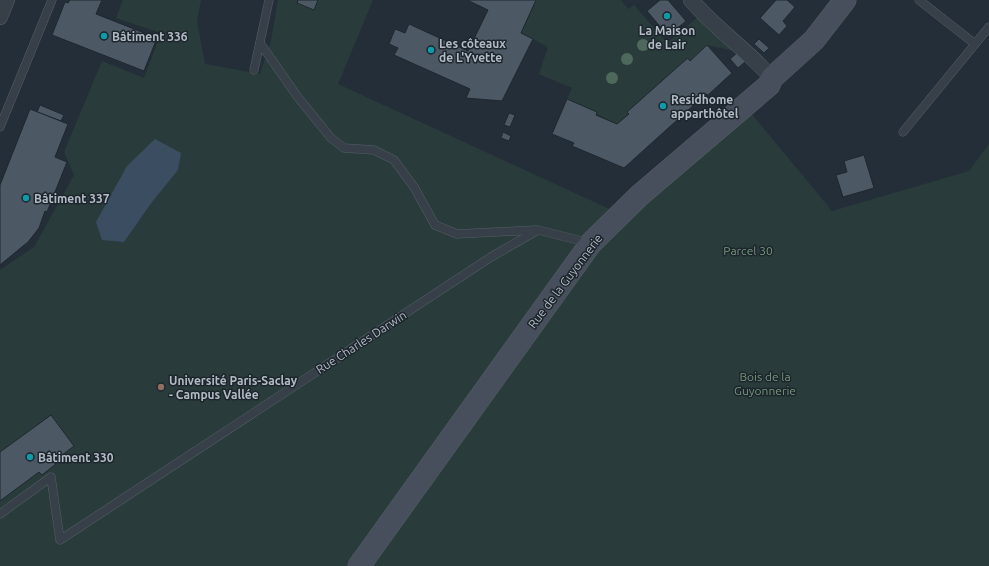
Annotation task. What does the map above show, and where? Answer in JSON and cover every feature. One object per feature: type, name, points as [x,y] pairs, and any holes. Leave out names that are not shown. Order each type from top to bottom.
[{"type":"street","points":[[0,17],[7,0]]},
{"type":"street","points":[[691,0],[714,24],[760,65],[772,78]]},
{"type":"street","name":"Rue de la Guyonnerie","points":[[359,566],[591,243],[640,195],[768,85],[772,78],[814,40],[846,0]]},
{"type":"lane","points":[[1,123],[52,0]]},
{"type":"lane","points":[[254,70],[269,0]]},
{"type":"lane","points":[[919,0],[976,44]]},
{"type":"lane","points":[[903,132],[989,27]]},
{"type":"lane","points":[[260,43],[297,96],[331,138],[344,148],[374,150],[394,160],[414,187],[435,225],[457,234],[538,230],[591,243]]},
{"type":"lane","name":"Rue Charles Darwin","points":[[0,514],[51,477],[60,540],[491,257],[538,230]]},
{"type":"green space","points":[[123,0],[201,0],[197,21],[205,64],[260,74],[271,41],[278,0],[373,0],[338,84],[629,218],[750,112],[832,211],[969,171],[989,144],[989,566],[0,566],[0,270],[34,247],[74,175],[64,152],[102,61],[144,78],[161,33],[116,18]]},
{"type":"green space","points":[[536,0],[621,0],[628,9],[634,5],[667,43],[699,16],[734,51],[707,45],[690,61],[688,59],[682,63],[627,112],[629,114],[617,124],[567,99],[572,88],[539,74],[548,47],[521,33]]},
{"type":"water","points":[[155,139],[181,153],[178,170],[152,202],[124,242],[102,240],[96,222],[127,166]]},
{"type":"building","name":"Bâtiment 336","points":[[70,0],[102,0],[96,14],[157,38],[144,71],[52,35],[65,2],[68,3]]},
{"type":"building","points":[[298,0],[318,0],[314,10],[297,3]]},
{"type":"building","name":"Les côteaux de L'Yvette","points":[[467,0],[536,0],[521,33],[533,39],[502,101],[466,98],[470,89],[394,55],[398,48],[389,44],[395,29],[405,33],[409,24],[468,51],[488,10]]},
{"type":"building","name":"La Maison de Lair","points":[[660,0],[668,0],[686,21],[668,36],[647,11]]},
{"type":"building","points":[[776,0],[787,0],[795,7],[783,21],[787,26],[779,35],[760,18]]},
{"type":"building","points":[[759,39],[769,48],[764,53],[754,44]]},
{"type":"building","name":"Residhome apparthôtel","points":[[707,45],[732,73],[708,95],[706,94],[624,168],[572,146],[574,143],[552,134],[567,99],[597,112],[596,115],[617,124],[629,114],[627,112],[682,63],[688,58],[690,61]]},
{"type":"building","points":[[737,53],[745,62],[738,68],[730,59]]},
{"type":"building","points":[[40,105],[64,115],[61,121],[37,112]]},
{"type":"building","name":"Bâtiment 337","points":[[30,109],[68,124],[55,157],[67,162],[39,228],[28,242],[0,265],[0,185]]},
{"type":"building","points":[[509,113],[515,115],[510,127],[504,125]]},
{"type":"building","points":[[503,132],[511,136],[509,141],[501,138]]},
{"type":"building","points":[[864,155],[874,188],[843,197],[836,175],[847,172],[844,161]]},
{"type":"building","name":"Bâtiment 330","points":[[51,415],[74,446],[54,461],[56,464],[42,475],[39,472],[0,501],[0,452]]},
{"type":"place","name":"La Maison de Lair","points":[[667,16]]},
{"type":"place","name":"Bâtiment 336","points":[[104,36]]},
{"type":"place","name":"Les côteaux de L'Yvette","points":[[431,50]]},
{"type":"place","name":"Residhome apparthôtel","points":[[663,106]]},
{"type":"place","name":"Bâtiment 337","points":[[26,198]]},
{"type":"place","name":"Université Paris-Saclay - Campus Vallée","points":[[161,387]]},
{"type":"place","name":"Bâtiment 330","points":[[30,457]]},
{"type":"park label","name":"Parcel 30","points":[[748,250]]},
{"type":"park label","name":"Bois de la Guyonnerie","points":[[765,383]]}]
